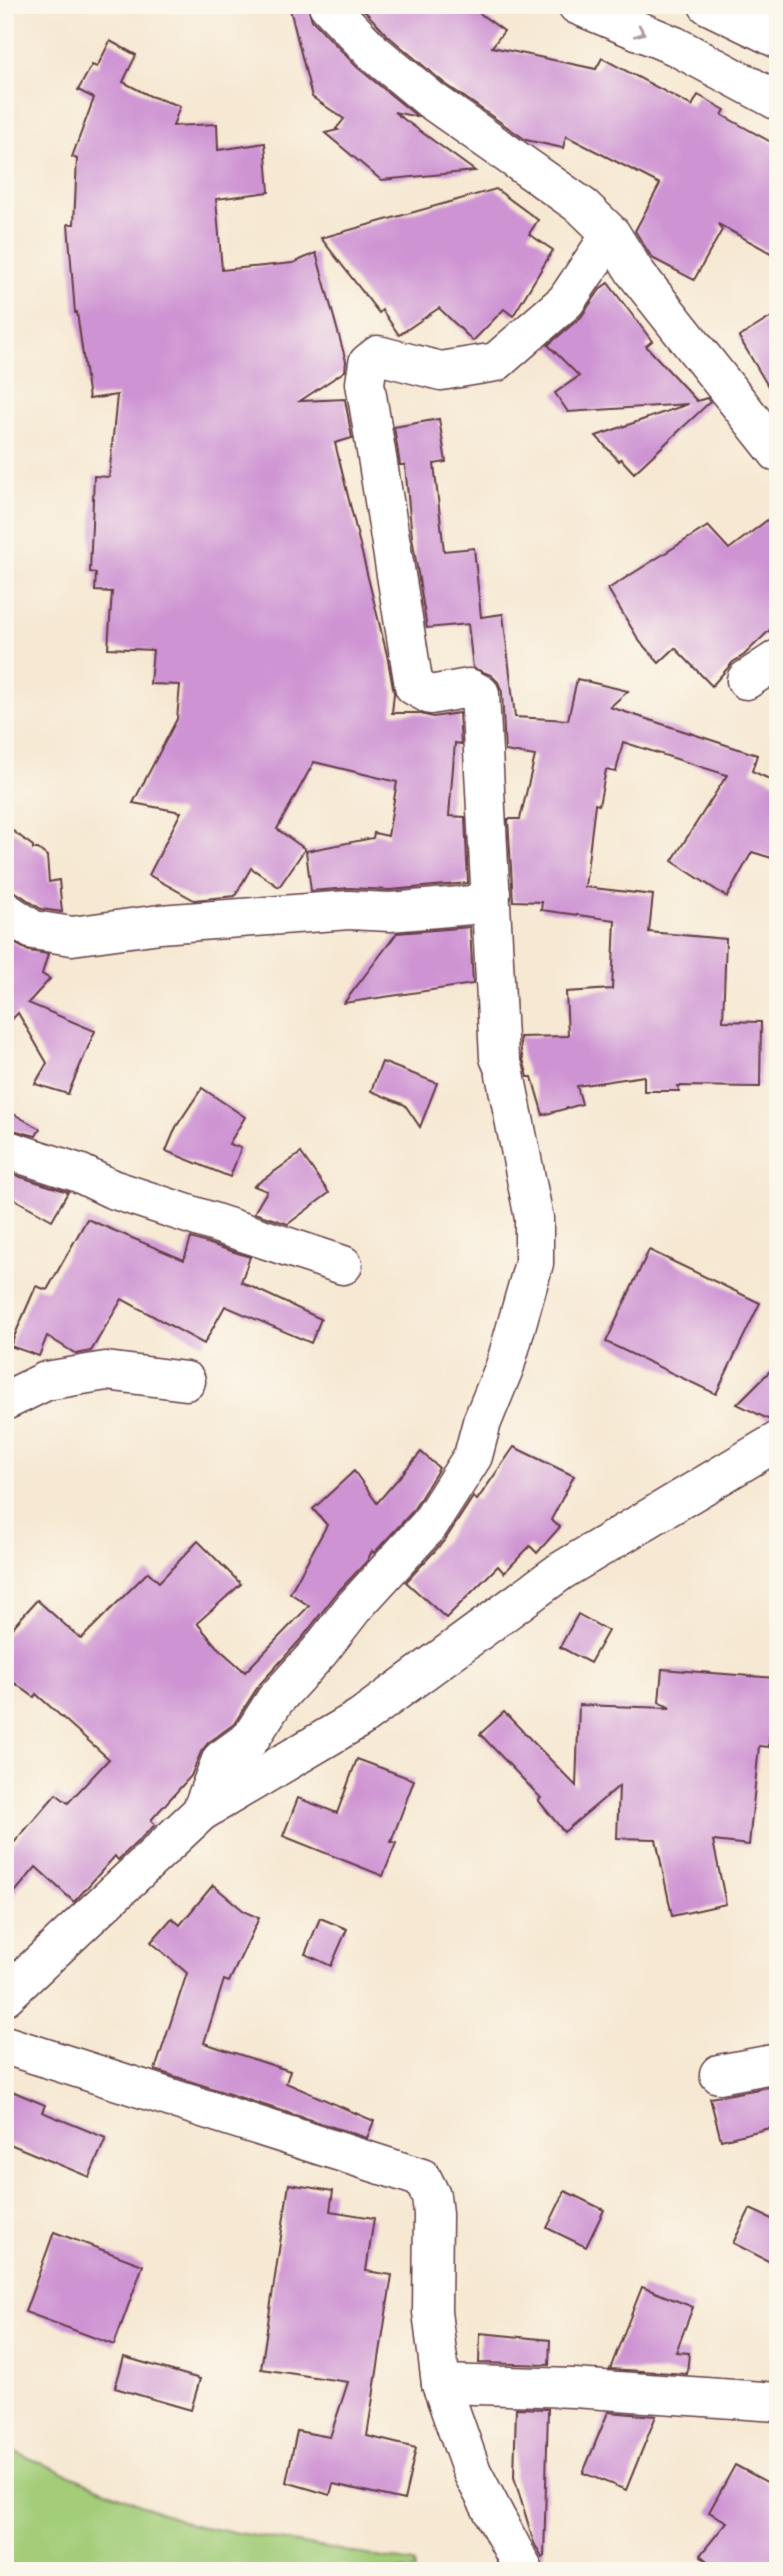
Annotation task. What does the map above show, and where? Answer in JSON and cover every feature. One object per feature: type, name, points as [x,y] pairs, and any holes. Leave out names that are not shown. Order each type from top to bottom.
[{"type":"street","points":[[328,5],[373,52],[431,100],[583,207],[611,234],[635,272],[778,453]]},
{"type":"street","points":[[577,5],[675,46],[778,101]]},
{"type":"street","points":[[708,5],[778,39]]},
{"type":"street","points":[[201,1812],[221,1760],[250,1739],[275,1700],[319,1652],[354,1607],[429,1525],[473,1456],[482,1422],[505,1366],[534,1263],[534,1218],[504,1069],[499,1057],[480,694],[469,688],[429,695],[414,686],[365,383],[368,363],[378,355],[441,372],[496,362],[566,300],[611,234]]},
{"type":"street","points":[[746,680],[778,659]]},
{"type":"street","points":[[6,912],[33,930],[72,936],[160,924],[349,909],[390,912],[472,905],[485,900],[491,893]]},
{"type":"street","points":[[5,1149],[79,1173],[112,1189],[343,1265]]},
{"type":"street","points":[[5,1401],[46,1381],[106,1371],[186,1381]]},
{"type":"street","points":[[5,1996],[201,1812],[360,1717],[561,1571],[778,1441]]},
{"type":"street","points":[[5,2045],[422,2178],[431,2196],[433,2214],[432,2312],[442,2384],[472,2472],[524,2571]]},
{"type":"street","points":[[719,2074],[778,2063]]},
{"type":"street","points":[[442,2384],[588,2389],[778,2402]]},
{"type":"green space","points":[[5,2448],[191,2525],[414,2563],[415,2571],[5,2571]]},
{"type":"building","points":[[289,5],[307,5],[312,20],[357,67],[418,117],[394,112],[475,171],[381,180],[325,133],[338,130],[336,129],[344,119],[312,97]]},
{"type":"building","points":[[359,5],[468,5],[504,31],[492,47],[596,69],[602,58],[692,106],[698,95],[725,110],[722,115],[778,146],[778,257],[718,224],[722,230],[694,280],[652,258],[635,231],[660,184],[566,136],[563,148],[526,140],[444,83],[388,36]]},
{"type":"building","points":[[110,41],[136,55],[123,82],[150,96],[180,106],[173,126],[217,124],[218,150],[265,143],[269,192],[216,199],[222,270],[293,263],[316,253],[346,361],[345,371],[300,401],[345,399],[352,438],[335,443],[387,655],[394,693],[392,713],[417,713],[433,717],[459,713],[461,744],[455,743],[449,816],[465,817],[468,883],[390,890],[350,888],[311,891],[306,851],[373,838],[374,833],[388,836],[397,782],[314,762],[277,829],[305,849],[279,887],[251,868],[235,896],[194,900],[149,875],[181,812],[133,803],[177,719],[180,685],[150,684],[153,650],[108,648],[112,592],[95,591],[96,573],[90,572],[94,476],[109,477],[117,395],[89,399],[77,312],[75,313],[68,224],[74,224],[77,159],[72,157],[94,98],[78,90],[92,65],[97,67]]},
{"type":"building","points":[[496,189],[538,220],[529,234],[553,250],[513,316],[504,309],[473,341],[439,308],[399,335],[382,310],[379,313],[321,238]]},
{"type":"building","points":[[608,283],[652,341],[646,346],[697,401],[707,398],[710,402],[634,473],[596,436],[688,404],[568,412],[555,393],[579,376],[548,345],[581,317],[601,288]]},
{"type":"building","points":[[778,313],[778,403],[739,337]]},
{"type":"building","points":[[439,419],[446,462],[434,464],[444,551],[474,548],[481,617],[503,614],[515,717],[568,720],[577,679],[628,691],[610,707],[757,755],[752,771],[778,783],[778,860],[752,852],[727,897],[672,861],[727,775],[623,742],[616,772],[606,770],[599,805],[595,804],[585,887],[653,895],[649,932],[726,939],[723,1021],[761,1022],[760,1087],[678,1086],[679,1091],[644,1091],[644,1076],[577,1086],[582,1104],[543,1115],[532,1077],[528,1077],[520,1037],[568,1036],[566,992],[612,989],[615,920],[541,910],[542,902],[513,901],[508,819],[520,819],[535,756],[505,751],[502,692],[491,675],[473,668],[468,624],[427,628],[412,537],[405,465],[400,465],[394,427]]},
{"type":"building","points":[[778,512],[778,622],[733,662],[712,686],[675,648],[659,663],[640,642],[608,589],[708,526],[729,549]]},
{"type":"building","points":[[9,828],[33,846],[33,849],[38,849],[47,856],[49,882],[59,880],[62,912],[41,909],[17,893],[5,889],[5,856]]},
{"type":"building","points":[[470,927],[473,984],[344,1003],[397,933]]},
{"type":"building","points":[[5,938],[29,951],[48,954],[42,974],[50,979],[28,1003],[95,1031],[68,1094],[35,1084],[47,1063],[18,1013],[5,1027]]},
{"type":"building","points":[[382,1062],[437,1083],[420,1127],[405,1105],[371,1091]]},
{"type":"building","points":[[202,1088],[245,1117],[229,1144],[241,1148],[230,1177],[166,1151],[176,1127]]},
{"type":"building","points":[[5,1109],[40,1129],[36,1136],[5,1128]]},
{"type":"building","points":[[301,1153],[329,1193],[288,1224],[254,1213],[267,1191],[254,1186]]},
{"type":"building","points":[[5,1172],[68,1192],[52,1220],[5,1194]]},
{"type":"building","points":[[87,1219],[184,1260],[191,1238],[250,1257],[241,1282],[321,1319],[311,1343],[225,1306],[204,1344],[122,1299],[91,1351],[76,1354],[47,1336],[39,1356],[10,1346],[36,1286],[47,1290]]},
{"type":"building","points":[[649,1250],[760,1303],[716,1394],[606,1342]]},
{"type":"building","points":[[778,1363],[778,1419],[772,1421],[737,1404]]},
{"type":"building","points":[[514,1447],[574,1476],[551,1520],[560,1527],[537,1553],[530,1546],[504,1573],[498,1566],[446,1618],[406,1582],[445,1540],[473,1497],[477,1500]]},
{"type":"building","points":[[421,1452],[439,1468],[412,1512],[374,1553],[372,1551],[367,1561],[259,1685],[234,1724],[208,1743],[201,1752],[191,1776],[151,1820],[155,1825],[118,1860],[115,1856],[74,1902],[36,1867],[5,1904],[5,1853],[56,1794],[68,1803],[109,1759],[36,1694],[34,1697],[5,1676],[5,1636],[37,1600],[81,1639],[148,1572],[159,1582],[198,1541],[241,1584],[197,1623],[216,1646],[245,1672],[309,1606],[290,1593],[327,1525],[313,1509],[354,1471],[377,1503]]},
{"type":"building","points":[[578,1614],[608,1631],[590,1663],[560,1647]]},
{"type":"building","points":[[662,1669],[775,1678],[769,1747],[759,1746],[749,1845],[713,1841],[726,1904],[672,1916],[656,1839],[617,1838],[619,1786],[564,1832],[538,1800],[541,1798],[480,1734],[504,1712],[576,1786],[579,1705],[670,1708],[659,1702]]},
{"type":"building","points":[[357,1759],[414,1780],[391,1842],[396,1843],[383,1876],[283,1836],[298,1798],[337,1813]]},
{"type":"building","points":[[213,1885],[245,1912],[259,1918],[229,1982],[224,1980],[204,2043],[290,2071],[286,2083],[374,2121],[367,2138],[155,2070],[187,1973],[151,1942],[172,1918],[180,1925]]},
{"type":"building","points":[[320,1918],[347,1929],[331,1966],[305,1954]]},
{"type":"building","points":[[774,2086],[778,2102],[778,2126],[721,2140],[710,2098]]},
{"type":"building","points":[[5,2088],[45,2105],[42,2112],[106,2138],[89,2177],[5,2142]]},
{"type":"building","points":[[289,2184],[333,2191],[330,2211],[374,2218],[366,2271],[392,2275],[367,2436],[416,2448],[404,2500],[333,2484],[330,2495],[286,2482],[297,2431],[330,2437],[348,2382],[261,2369]]},
{"type":"building","points":[[565,2191],[604,2210],[586,2247],[547,2228]]},
{"type":"building","points":[[750,2209],[778,2222],[778,2266],[733,2243]]},
{"type":"building","points":[[54,2232],[143,2265],[114,2345],[25,2312]]},
{"type":"building","points":[[642,2287],[693,2307],[676,2352],[689,2353],[687,2374],[610,2369]]},
{"type":"building","points":[[480,2333],[550,2340],[549,2365],[479,2363]]},
{"type":"building","points":[[124,2357],[200,2379],[191,2410],[115,2388]]},
{"type":"building","points":[[516,2408],[548,2409],[542,2558],[534,2543],[514,2477]]},
{"type":"building","points":[[608,2412],[656,2416],[626,2490],[583,2473]]},
{"type":"building","points":[[735,2465],[778,2488],[778,2571],[719,2571],[700,2555],[727,2522],[709,2512]]}]
